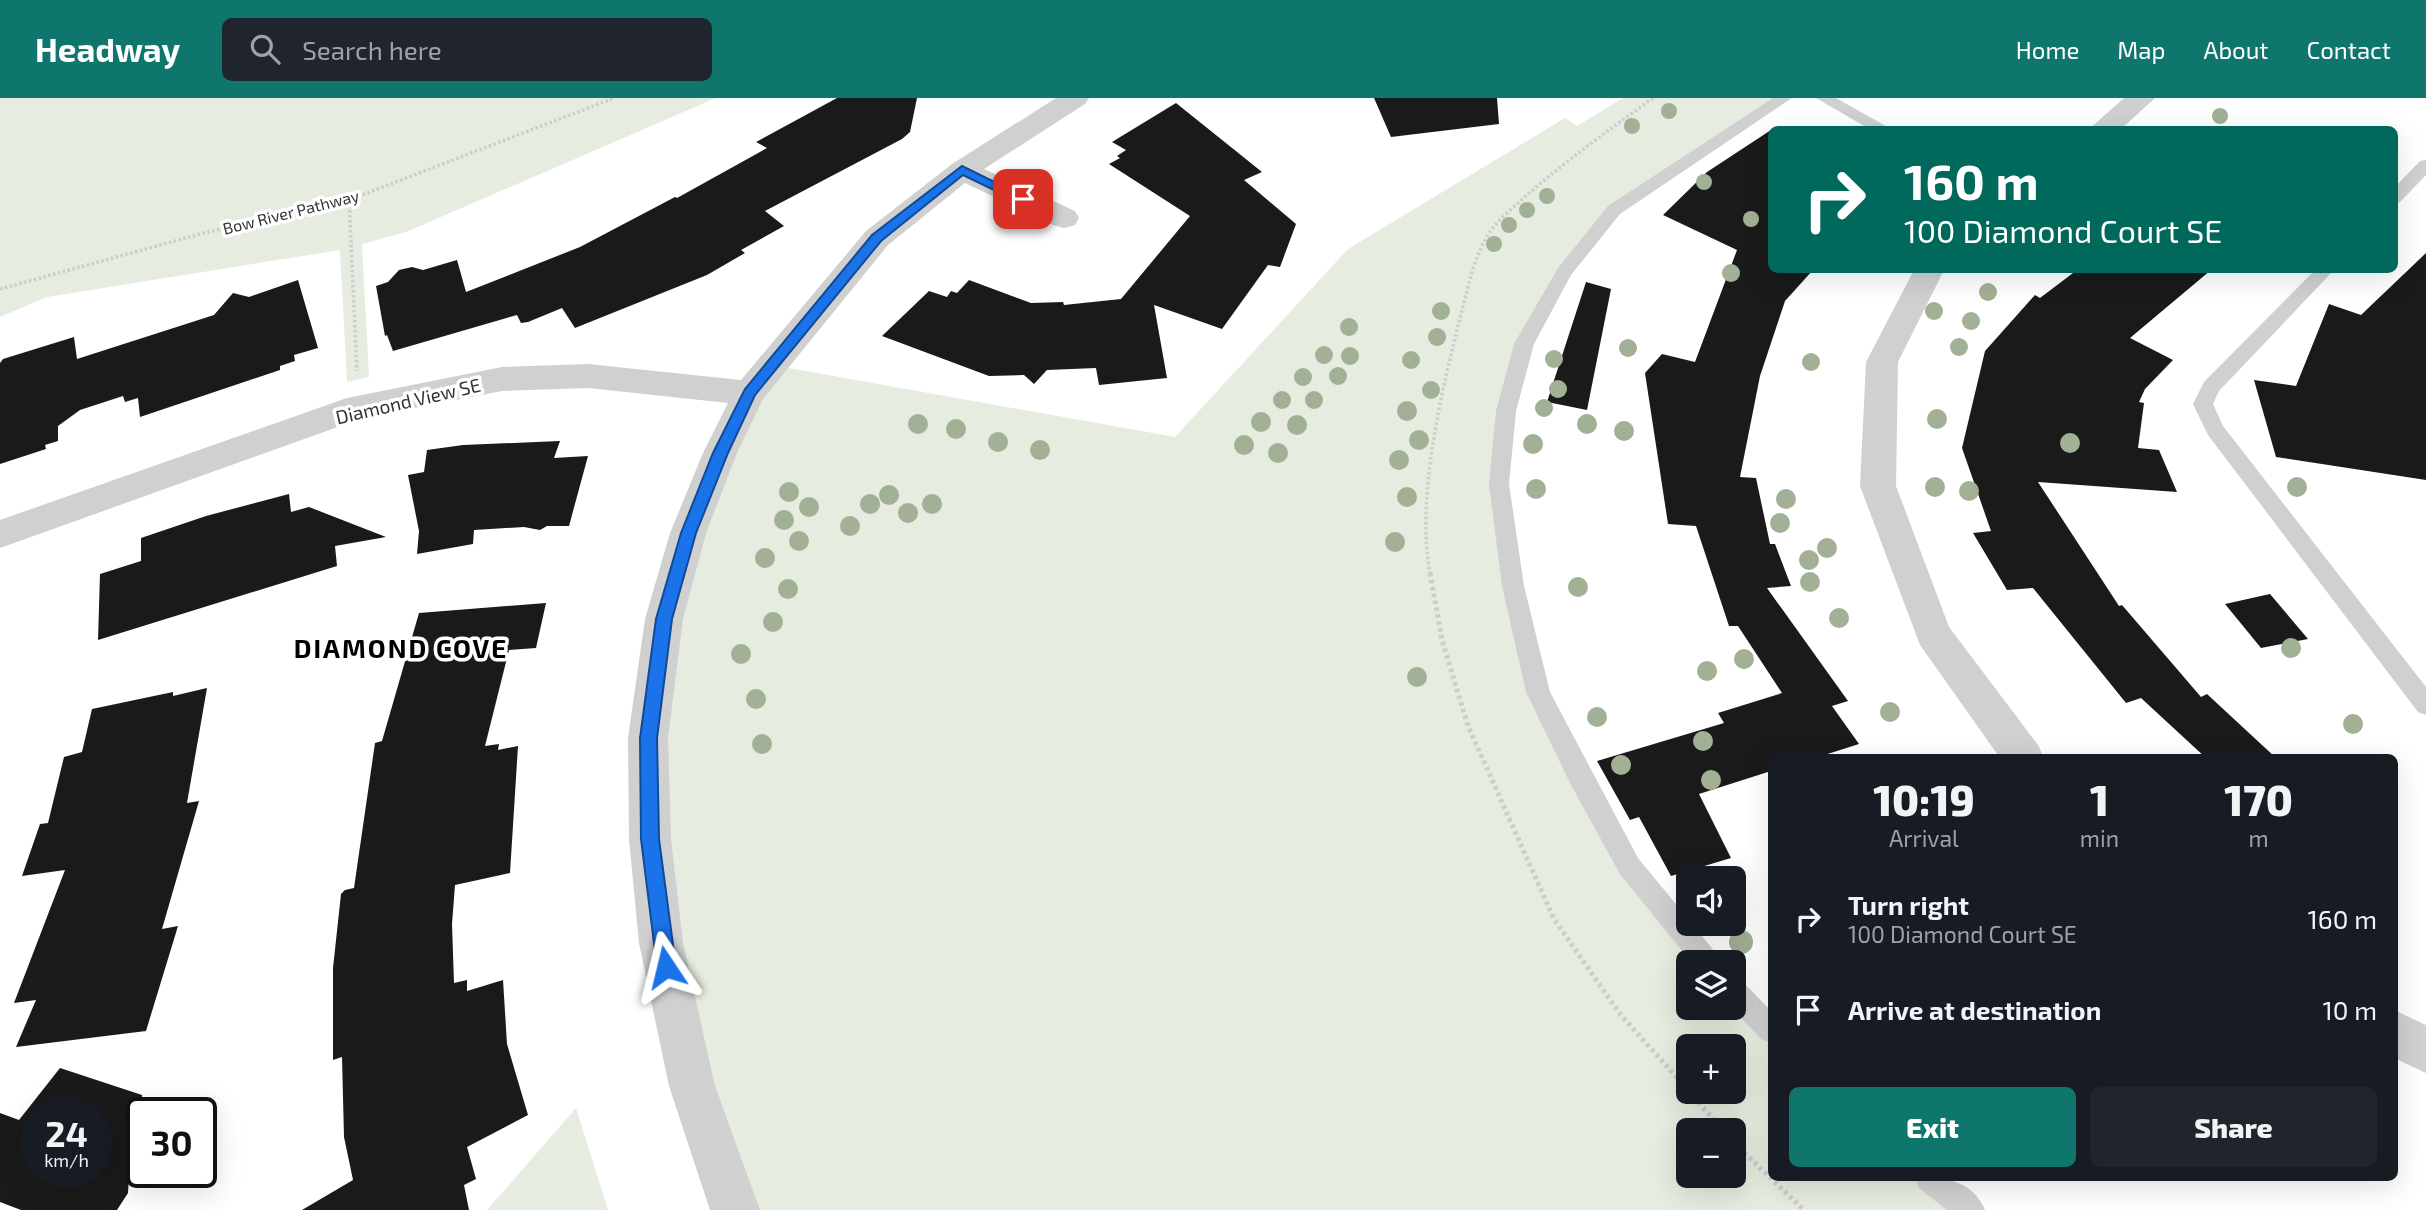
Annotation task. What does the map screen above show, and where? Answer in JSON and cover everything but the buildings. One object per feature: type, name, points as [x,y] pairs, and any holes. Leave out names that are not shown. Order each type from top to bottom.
[{"type":"street","points":[[735,1210],[692,1086],[661,943],[650,839],[649,738],[664,619],[688,533],[720,453],[750,393],[877,238],[962,170],[1075,98]]},
{"type":"street","points":[[2107,126],[2141,98]]},
{"type":"street","points":[[962,170],[1064,218]]},
{"type":"street","points":[[1927,273],[1882,362],[1878,486],[1933,634],[2021,754]]},
{"type":"street","name":"Diamond View SE","points":[[2,543],[359,407],[502,379],[588,376],[750,393]]},
{"type":"street","points":[[2398,1035],[2426,1050]]},
{"type":"lane","points":[[1697,950],[1629,866],[1580,777],[1538,692],[1513,586],[1499,484],[1506,411],[1524,344],[1564,272],[1614,210],[1784,98]]},
{"type":"lane","points":[[1824,98],[1877,126]]},
{"type":"lane","points":[[2398,194],[2426,165]]},
{"type":"lane","points":[[2322,273],[2211,387],[2203,404],[2215,430],[2426,705]]},
{"type":"lane","points":[[1746,1004],[1768,1027]]},
{"type":"lane","points":[[1933,1181],[1970,1210]]},
{"type":"path","name":"Bow River Pathway","points":[[0,289],[204,233],[349,200],[614,98]]},
{"type":"path","points":[[349,200],[359,407]]},
{"type":"path","points":[[1700,1104],[1712,1118]]},
{"type":"path","points":[[1746,1154],[1768,1176]]},
{"type":"path","points":[[1774,1181],[1804,1210]]},
{"type":"shaded area","points":[[0,98],[716,98],[406,232],[362,244],[369,377],[347,382],[340,250],[47,297],[0,317]]},
{"type":"shaded area","points":[[1623,98],[1784,98],[1614,210],[1525,344],[1499,484],[1538,692],[1629,866],[1676,924],[1676,936],[1686,936],[1697,950],[1676,950],[1676,1020],[1746,1020],[1746,1015],[1768,1028],[1768,1181],[1933,1181],[1970,1210],[735,1210],[661,943],[664,619],[772,365],[1175,437],[1348,249],[1565,118],[1577,126]]},
{"type":"shaded area","points":[[576,1108],[608,1210],[487,1210]]},
{"type":"district","name":"DIAMOND COVE","points":[[401,649]]},
{"type":"route","points":[[666,967],[650,839],[649,738],[664,619],[688,533],[720,453],[750,393],[877,238],[962,170],[1023,199]]}]
